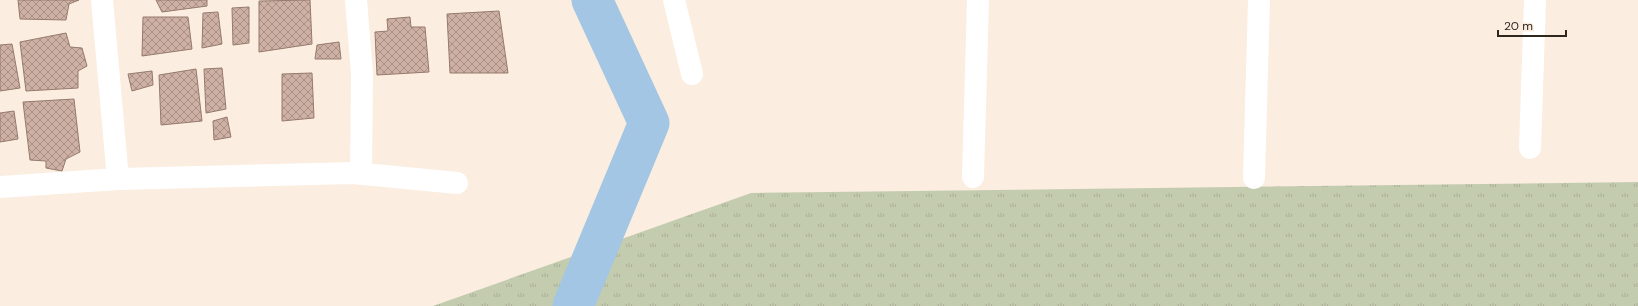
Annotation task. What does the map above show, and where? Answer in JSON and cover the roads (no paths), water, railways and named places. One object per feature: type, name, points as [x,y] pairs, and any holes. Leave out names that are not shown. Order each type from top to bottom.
[{"type":"street","points":[[102,0],[118,179]]},
{"type":"street","points":[[356,0],[362,74],[361,174]]},
{"type":"street","points":[[674,0],[692,74]]},
{"type":"street","points":[[973,177],[978,0]]},
{"type":"street","points":[[1254,178],[1259,0]]},
{"type":"street","points":[[1530,148],[1535,0]]},
{"type":"street","points":[[0,187],[118,179],[361,174],[457,183]]},
{"type":"waterway","points":[[573,306],[649,123],[592,0]]}]
